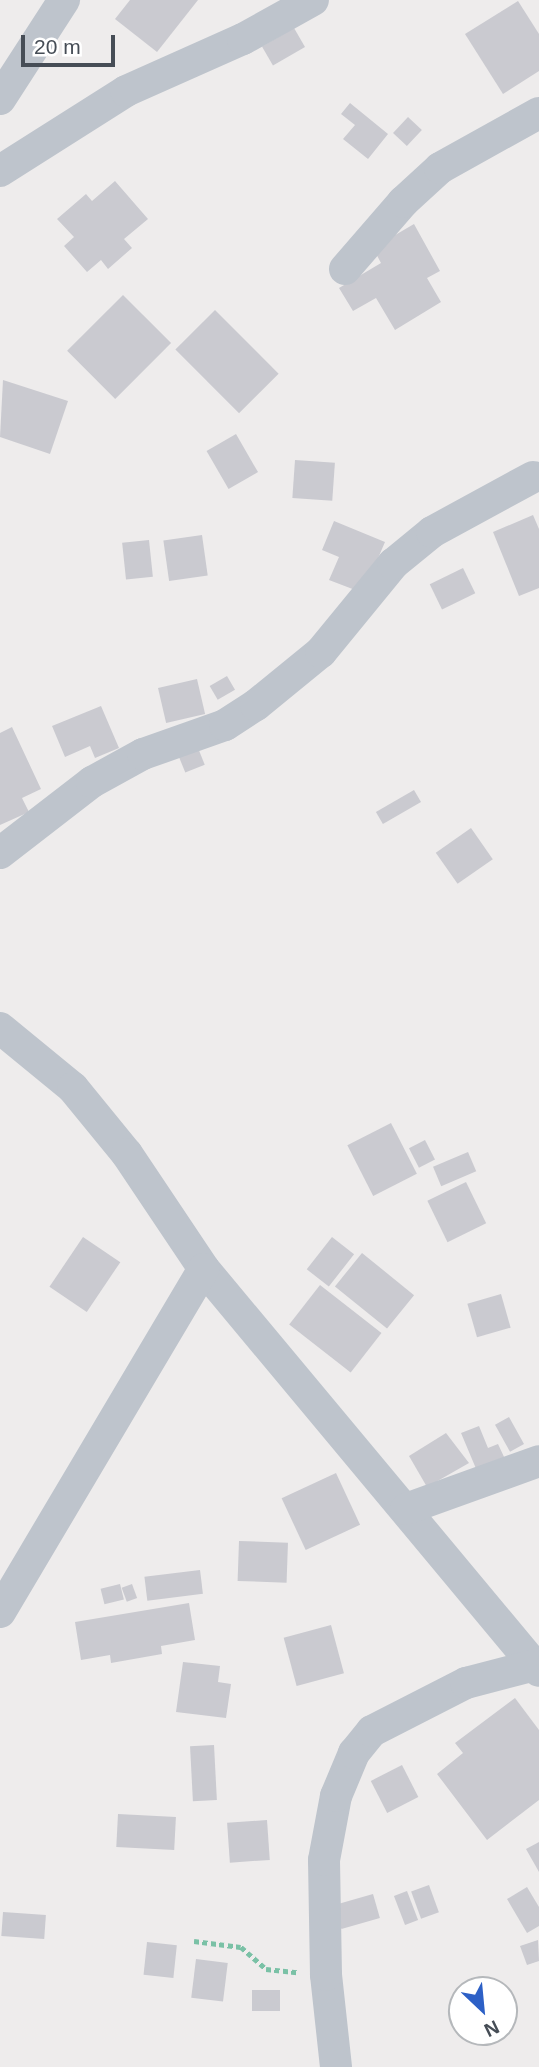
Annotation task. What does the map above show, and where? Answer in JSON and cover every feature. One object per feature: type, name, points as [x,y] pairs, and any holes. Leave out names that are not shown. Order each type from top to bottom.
[{"type":"street","points":[[0,99],[64,0]]},
{"type":"street","points":[[0,171],[125,91],[243,39],[313,0]]},
{"type":"street","points":[[345,270],[403,202],[440,168],[539,113]]},
{"type":"street","points":[[0,853],[92,782],[143,754],[225,724],[256,705],[321,652],[393,564],[432,533],[533,477]]},
{"type":"street","points":[[0,1028],[73,1088],[127,1154],[204,1269],[537,1666],[466,1684],[373,1731],[354,1753],[336,1796],[324,1860],[326,1975],[336,2067]]},
{"type":"street","points":[[0,1612],[204,1269]]},
{"type":"street","points":[[406,1509],[539,1461]]},
{"type":"path","points":[[194,1941],[241,1947],[266,1969],[326,1975]]},
{"type":"building","points":[[130,0],[198,0],[157,52],[115,19]]},
{"type":"building","points":[[518,1],[539,34],[539,71],[503,94],[465,34]]},
{"type":"building","points":[[294,28],[305,47],[273,66],[262,47]]},
{"type":"building","points":[[350,103],[388,134],[368,159],[343,139],[355,125],[341,114]]},
{"type":"building","points":[[408,117],[422,130],[407,146],[393,133]]},
{"type":"building","points":[[115,181],[148,219],[124,239],[132,248],[108,269],[101,260],[87,272],[64,246],[74,237],[57,219],[86,194],[92,201]]},
{"type":"building","points":[[414,224],[440,271],[427,278],[441,302],[395,330],[376,298],[353,311],[339,288],[381,263],[373,248]]},
{"type":"building","points":[[123,295],[171,343],[115,399],[67,351]]},
{"type":"building","points":[[215,310],[279,374],[239,413],[175,350]]},
{"type":"building","points":[[3,380],[68,401],[50,454],[0,437]]},
{"type":"building","points":[[236,434],[258,472],[229,489],[207,451]]},
{"type":"building","points":[[295,460],[335,463],[332,501],[292,498]]},
{"type":"building","points":[[533,515],[539,529],[539,588],[519,596],[493,532]]},
{"type":"building","points":[[334,521],[385,542],[363,593],[329,580],[339,557],[322,550]]},
{"type":"building","points":[[202,535],[208,576],[169,581],[163,540]]},
{"type":"building","points":[[149,540],[153,577],[126,580],[122,543]]},
{"type":"building","points":[[463,568],[475,593],[442,609],[430,584]]},
{"type":"building","points":[[227,676],[235,690],[218,700],[210,686]]},
{"type":"building","points":[[197,679],[205,714],[166,723],[158,688]]},
{"type":"building","points":[[101,706],[119,748],[95,758],[90,746],[65,757],[52,726]]},
{"type":"building","points":[[12,727],[41,789],[22,798],[29,812],[0,825],[0,733]]},
{"type":"building","points":[[198,748],[205,765],[185,773],[179,756]]},
{"type":"building","points":[[414,790],[421,802],[383,824],[376,812]]},
{"type":"building","points":[[471,828],[493,859],[458,884],[436,853]]},
{"type":"building","points":[[391,1123],[417,1174],[373,1196],[347,1145]]},
{"type":"building","points":[[425,1140],[435,1160],[419,1168],[409,1148]]},
{"type":"building","points":[[468,1152],[476,1171],[441,1186],[433,1167]]},
{"type":"building","points":[[466,1182],[486,1223],[448,1242],[427,1201]]},
{"type":"building","points":[[83,1237],[120,1262],[87,1312],[49,1287]]},
{"type":"building","points":[[332,1237],[354,1254],[329,1287],[307,1269]]},
{"type":"building","points":[[362,1253],[414,1295],[387,1329],[335,1286]]},
{"type":"building","points":[[320,1285],[381,1333],[351,1372],[289,1324]]},
{"type":"building","points":[[501,1294],[511,1328],[477,1337],[467,1304]]},
{"type":"building","points":[[509,1417],[524,1444],[510,1452],[495,1425]]},
{"type":"building","points":[[479,1426],[488,1448],[498,1444],[505,1459],[477,1471],[461,1433]]},
{"type":"building","points":[[446,1433],[469,1463],[427,1487],[409,1456]]},
{"type":"building","points":[[336,1473],[360,1525],[306,1550],[282,1498]]},
{"type":"building","points":[[239,1541],[288,1543],[287,1583],[238,1581]]},
{"type":"building","points":[[200,1570],[203,1594],[147,1601],[144,1577]]},
{"type":"building","points":[[120,1584],[124,1600],[104,1604],[101,1589]]},
{"type":"building","points":[[132,1584],[137,1598],[127,1602],[122,1588]]},
{"type":"building","points":[[189,1603],[195,1640],[161,1646],[162,1654],[111,1663],[110,1655],[81,1660],[75,1622]]},
{"type":"building","points":[[331,1625],[344,1673],[297,1686],[284,1638]]},
{"type":"building","points":[[183,1662],[220,1666],[218,1682],[231,1684],[226,1718],[176,1712]]},
{"type":"building","points":[[515,1698],[539,1730],[539,1800],[487,1840],[437,1774],[463,1753],[455,1743]]},
{"type":"building","points":[[214,1745],[217,1800],[193,1801],[190,1746]]},
{"type":"building","points":[[402,1765],[418,1797],[387,1813],[371,1781]]},
{"type":"building","points":[[118,1814],[176,1817],[174,1850],[116,1847]]},
{"type":"building","points":[[267,1820],[270,1860],[230,1863],[227,1823]]},
{"type":"building","points":[[539,1842],[539,1872],[526,1849]]},
{"type":"building","points":[[429,1885],[439,1912],[421,1919],[411,1891]]},
{"type":"building","points":[[527,1887],[539,1907],[539,1926],[527,1933],[507,1899]]},
{"type":"building","points":[[407,1891],[418,1920],[405,1925],[394,1896]]},
{"type":"building","points":[[373,1894],[380,1918],[341,1929],[335,1905]]},
{"type":"building","points":[[3,1912],[46,1915],[44,1939],[1,1936]]},
{"type":"building","points":[[538,1940],[539,1961],[527,1965],[520,1946]]},
{"type":"building","points":[[147,1942],[177,1945],[173,1978],[144,1975]]},
{"type":"building","points":[[196,1959],[228,1963],[223,2002],[191,1998]]},
{"type":"building","points":[[252,1990],[280,1990],[280,2011],[252,2011]]}]
